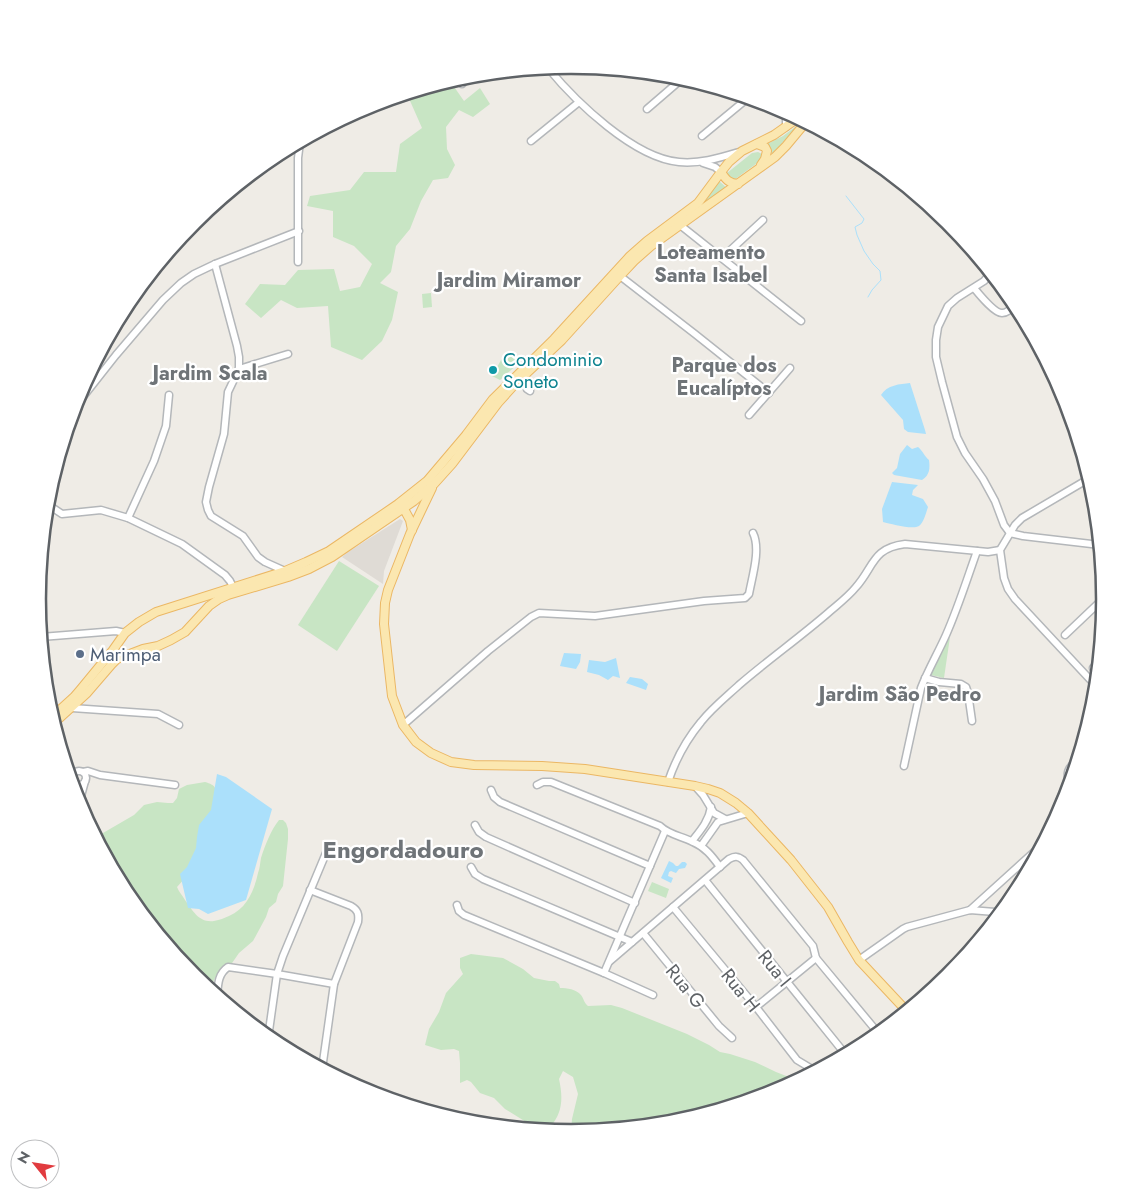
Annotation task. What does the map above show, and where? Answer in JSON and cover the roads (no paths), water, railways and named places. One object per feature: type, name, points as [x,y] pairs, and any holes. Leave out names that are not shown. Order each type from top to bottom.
[{"type":"main road","points":[[58,711],[86,684],[125,633],[156,612],[204,596],[288,577],[309,569],[404,509],[430,482],[450,453],[493,399],[554,338],[630,256],[698,203],[729,162],[742,151],[792,123]]},
{"type":"main road","points":[[60,718],[72,708],[117,660],[144,649],[158,646],[185,632],[209,606],[234,590],[285,571],[329,551],[430,482],[452,464],[498,403],[516,383],[562,340],[634,261],[651,246],[775,157],[802,127]]},
{"type":"main road","points":[[757,144],[767,151],[765,159],[759,168]]},
{"type":"main road","points":[[721,172],[731,183],[738,184]]},
{"type":"main road","points":[[430,482],[384,603],[384,624],[392,696],[403,725],[416,742],[430,753],[451,762],[474,765],[585,769],[695,786],[720,793],[748,813],[791,860],[828,907],[860,960],[902,1007]]},
{"type":"main road","points":[[404,509],[412,530]]},
{"type":"main road","points":[[408,516],[419,515]]},
{"type":"main road","points":[[204,596],[208,600],[209,606]]},
{"type":"street","points":[[553,75],[579,102],[620,135],[645,152],[661,159],[679,162],[702,162],[742,151]]},
{"type":"street","points":[[647,109],[676,84]]},
{"type":"street","points":[[530,141],[579,102]]},
{"type":"street","points":[[702,136],[742,103]]},
{"type":"street","points":[[786,120],[786,127]]},
{"type":"street","points":[[298,262],[299,151]]},
{"type":"street","points":[[702,162],[715,167],[721,172]]},
{"type":"street","points":[[722,258],[763,220]]},
{"type":"street","points":[[680,225],[801,321]]},
{"type":"street","points":[[91,386],[163,300],[181,283],[194,274],[215,264],[299,231]]},
{"type":"street","points":[[215,264],[237,346],[239,369],[228,392],[224,434],[206,502],[211,516],[243,536],[265,562],[285,571]]},
{"type":"street","points":[[620,276],[769,393]]},
{"type":"street","points":[[986,278],[948,306],[938,327],[936,357],[958,437],[965,453],[995,501],[1004,525],[1010,533],[1094,544]]},
{"type":"street","points":[[974,288],[999,313],[1009,310]]},
{"type":"street","points":[[239,369],[288,354]]},
{"type":"street","points":[[750,415],[790,368]]},
{"type":"street","points":[[128,518],[154,462],[166,426],[169,395]]},
{"type":"street","points":[[1083,482],[1022,518],[1015,525],[1000,550],[1004,578],[1008,589],[1090,681]]},
{"type":"street","points":[[54,509],[62,514],[101,510],[128,518],[182,544],[225,575],[234,590]]},
{"type":"street","points":[[403,725],[488,651],[531,617],[539,613],[595,616],[747,596],[749,594],[757,550],[756,539],[753,533]]},
{"type":"street","points":[[668,782],[688,740],[715,706],[856,588],[877,556],[885,550],[896,545],[905,544],[988,552],[1000,550]]},
{"type":"street","points":[[904,766],[921,688],[949,628],[977,551]]},
{"type":"street","points":[[1065,635],[1097,605]]},
{"type":"street","points":[[47,636],[116,631],[125,633]]},
{"type":"street","points":[[925,678],[961,684],[966,687],[972,721]]},
{"type":"street","points":[[72,708],[158,714],[179,725]]},
{"type":"street","points":[[82,789],[83,776],[88,771],[100,775],[174,785]]},
{"type":"street","points":[[76,773],[83,776]]},
{"type":"street","points":[[77,775],[83,776]]},
{"type":"street","points":[[80,785],[84,784],[83,776]]},
{"type":"street","points":[[537,785],[543,782],[551,782],[660,826],[665,831],[701,846],[720,866]]},
{"type":"street","points":[[695,786],[714,813],[725,819]]},
{"type":"street","points":[[491,790],[494,797],[500,802],[650,866]]},
{"type":"street","points":[[692,841],[710,816],[711,808]]},
{"type":"street","points":[[701,846],[718,822],[748,813]]},
{"type":"street","points":[[475,825],[479,832],[486,837],[635,903]]},
{"type":"street","points":[[604,973],[665,831]]},
{"type":"street","points":[[269,1028],[277,974],[326,853]]},
{"type":"street","points":[[610,961],[720,866],[734,856],[738,857],[743,860],[813,946],[816,958],[875,1028]]},
{"type":"street","points":[[970,910],[1029,856]]},
{"type":"street","points":[[470,867],[475,874],[484,880],[632,942]]},
{"type":"street","name":"Rua I","points":[[705,880],[841,1049]]},
{"type":"street","points":[[310,890],[351,906],[357,910],[359,916],[334,984],[323,1062]]},
{"type":"street","points":[[457,905],[459,911],[464,915],[653,995]]},
{"type":"street","name":"Rua H","points":[[673,907],[756,1007],[797,1060],[810,1068]]},
{"type":"street","points":[[860,960],[903,929],[970,910],[993,912]]},
{"type":"street","name":"Rua G","points":[[643,933],[718,1026],[732,1038]]},
{"type":"street","points":[[756,1007],[816,958]]},
{"type":"street","points":[[218,988],[222,971],[228,967],[334,984]]},
{"type":"water","points":[[910,383],[926,434],[908,432],[904,429],[903,420],[881,395],[890,387]]},
{"type":"water","points":[[907,445],[912,449],[918,447],[929,460],[929,471],[922,480],[892,473],[897,468],[900,454]]},
{"type":"water","points":[[892,482],[918,485],[913,490],[912,495],[923,499],[928,507],[924,520],[919,526],[907,527],[883,522],[882,509]]},
{"type":"water","points":[[564,653],[581,654],[580,662],[576,669],[560,666]]},
{"type":"water","points":[[616,658],[620,678],[613,676],[608,680],[587,672],[589,660],[605,662]]},
{"type":"water","points":[[630,677],[642,679],[648,684],[646,690],[626,683]]},
{"type":"water","points":[[217,774],[226,777],[272,809],[246,900],[208,914],[199,909],[188,908],[180,874],[187,867],[196,848],[199,825],[211,810]]},
{"type":"water","points":[[669,861],[676,866],[682,862],[687,864],[685,868],[679,869],[676,873],[669,872],[668,876],[673,878],[671,883],[661,878]]},
{"type":"waterway","points":[[846,196],[864,219],[862,223],[855,227],[857,235],[864,251],[880,271],[881,280],[868,297]]},
{"type":"place","name":"Condominio Soneto","points":[[493,370]]},
{"type":"place","name":"Marimpa","points":[[80,654]]},
{"type":"district","name":"Loteamento Santa Isabel","points":[[711,264]]},
{"type":"district","name":"Jardim Miramor","points":[[509,280]]},
{"type":"district","name":"Jardim Scala","points":[[210,373]]},
{"type":"district","name":"Parque dos Eucalíptos","points":[[724,376]]},
{"type":"district","name":"Jardim São Pedro","points":[[900,694]]},
{"type":"district","name":"Engordadouro","points":[[403,850]]}]
